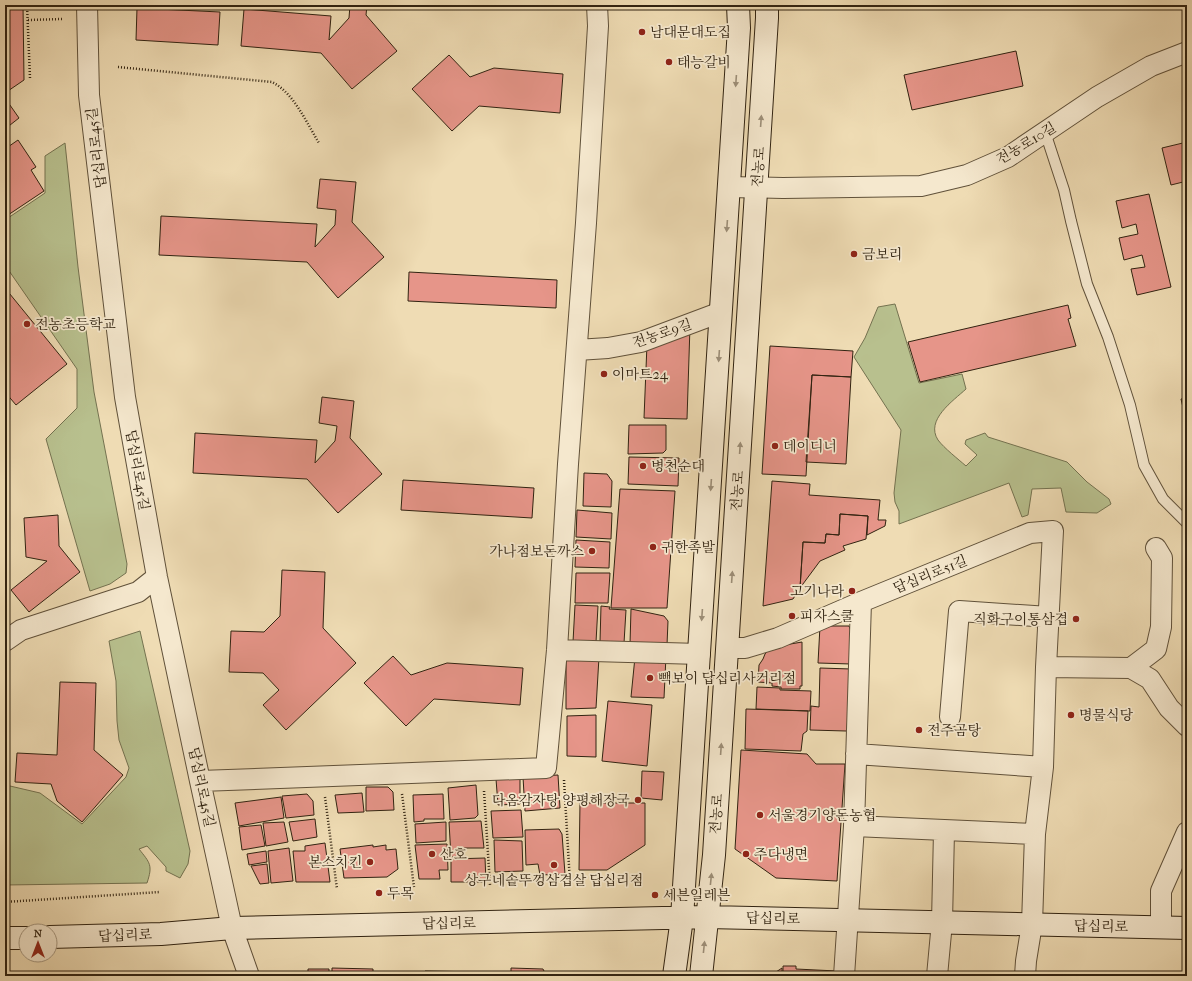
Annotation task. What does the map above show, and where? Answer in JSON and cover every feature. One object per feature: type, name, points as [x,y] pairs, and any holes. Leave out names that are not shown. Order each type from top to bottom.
[{"type":"main road","name":"전농로","points":[[674,976],[682,918],[700,654],[739,28],[738,5]]},
{"type":"main road","name":"전농로","points":[[701,976],[714,855],[767,18],[766,5]]},
{"type":"main road","name":"답십리로","points":[[58,937],[161,934],[232,928],[707,917],[1187,928]]},
{"type":"main road","points":[[5,938],[18,938]]},
{"type":"street","name":"답십리로45길","points":[[87,5],[90,95],[125,397],[157,577],[200,781],[232,928],[249,976]]},
{"type":"street","points":[[200,781],[546,768],[557,650],[568,464],[598,26],[597,5]]},
{"type":"street","name":"전농로10길","points":[[729,187],[921,186],[974,172],[1008,157],[1098,98],[1152,66],[1187,52]]},
{"type":"street","name":"전농로9길","points":[[577,350],[608,348],[641,342],[721,312]]},
{"type":"street","name":"답십리로51길","points":[[727,648],[745,648],[778,638],[861,602],[1030,533],[1053,531],[1046,667],[1043,767],[1035,834],[1032,924],[1025,976]]},
{"type":"street","points":[[1131,668],[1156,649],[1161,627],[1162,558],[1156,548]]},
{"type":"street","points":[[5,641],[21,630],[138,592],[157,577]]},
{"type":"street","points":[[844,976],[854,826],[861,602]]},
{"type":"street","points":[[950,717],[959,611],[1049,617]]},
{"type":"street","points":[[557,650],[700,654]]},
{"type":"street","points":[[1046,667],[1131,668],[1150,679],[1169,708],[1187,726]]},
{"type":"street","points":[[856,754],[1043,767]]},
{"type":"street","points":[[854,826],[1035,834]]},
{"type":"street","points":[[937,976],[942,922],[944,831]]},
{"type":"street","points":[[1161,927],[1161,891],[1187,832]]},
{"type":"lane","points":[[1045,132],[1064,190],[1087,284],[1108,337],[1130,405],[1144,465],[1162,499],[1187,523]]},
{"type":"path","points":[[27,5],[30,78]]},
{"type":"path","points":[[28,20],[62,19]]},
{"type":"path","points":[[118,67],[272,82],[280,86],[294,102],[319,143]]},
{"type":"path","points":[[546,768],[564,769],[570,883]]},
{"type":"path","points":[[483,771],[490,885]]},
{"type":"path","points":[[400,774],[414,887]]},
{"type":"path","points":[[322,777],[337,889]]},
{"type":"path","points":[[5,902],[160,892]]},
{"type":"green space","points":[[65,143],[78,267],[94,392],[127,564],[126,573],[110,584],[90,591],[46,439],[77,408],[77,369],[5,265],[5,220],[45,193],[45,156]]},
{"type":"green space","points":[[895,304],[919,383],[962,374],[966,389],[948,405],[938,418],[935,425],[935,433],[938,440],[947,450],[966,466],[977,455],[965,444],[966,440],[985,433],[988,437],[1067,462],[1087,482],[1109,499],[1111,504],[1097,513],[1066,512],[1061,488],[1032,489],[1028,515],[1022,517],[1009,483],[899,524],[899,511],[895,502],[894,493],[901,430],[854,357],[865,338],[878,307]]},
{"type":"green space","points":[[140,631],[190,851],[188,864],[180,878],[166,871],[166,867],[147,846],[139,849],[148,861],[150,868],[147,883],[5,885],[5,789],[10,786],[40,793],[82,824],[126,777],[129,768],[119,740],[116,681],[109,641]]},
{"type":"building","points":[[5,5],[23,5],[24,80],[5,93]]},
{"type":"building","points":[[350,5],[367,5],[366,15],[397,51],[352,89],[321,53],[241,46],[244,9],[331,16],[329,40],[349,18]]},
{"type":"building","points":[[137,8],[220,12],[218,45],[136,40]]},
{"type":"building","points":[[1016,51],[1023,86],[912,110],[904,75]]},
{"type":"building","points":[[449,55],[470,77],[494,68],[563,74],[560,113],[479,106],[452,131],[412,89]]},
{"type":"building","points":[[5,98],[19,118],[5,129]]},
{"type":"building","points":[[18,140],[36,167],[31,170],[44,191],[5,217],[5,149]]},
{"type":"building","points":[[1187,142],[1187,181],[1171,185],[1162,148]]},
{"type":"building","points":[[320,179],[356,182],[352,222],[384,257],[338,298],[307,262],[159,255],[161,216],[317,224],[315,247],[335,225],[336,210],[317,208]]},
{"type":"building","points":[[1149,194],[1171,287],[1137,295],[1131,269],[1145,267],[1142,255],[1124,260],[1119,238],[1138,234],[1136,224],[1122,228],[1116,201]]},
{"type":"building","points":[[409,272],[557,280],[556,308],[408,301]]},
{"type":"building","points":[[5,288],[67,364],[16,405],[5,392]]},
{"type":"building","points":[[1068,305],[1071,318],[1068,319],[1076,346],[920,382],[908,342]]},
{"type":"building","points":[[690,326],[687,419],[644,418],[647,344]]},
{"type":"building","points":[[770,346],[853,351],[851,377],[812,375],[806,476],[762,474]]},
{"type":"building","points":[[812,375],[851,377],[846,464],[806,462]]},
{"type":"building","points":[[322,397],[354,401],[350,438],[382,474],[338,513],[307,479],[193,473],[195,433],[317,440],[315,463],[335,441],[337,426],[319,423]]},
{"type":"building","points":[[1187,398],[1187,425],[1181,399]]},
{"type":"building","points":[[629,425],[666,425],[666,450],[663,453],[628,454]]},
{"type":"building","points":[[629,457],[679,458],[678,486],[628,484]]},
{"type":"building","points":[[584,473],[607,474],[612,481],[611,507],[583,506]]},
{"type":"building","points":[[403,480],[534,488],[532,518],[401,510]]},
{"type":"building","points":[[772,481],[810,484],[809,495],[880,500],[878,520],[886,520],[885,526],[867,535],[868,516],[840,514],[839,535],[826,534],[825,543],[803,542],[800,588],[793,599],[763,606]]},
{"type":"building","points":[[620,489],[675,491],[667,608],[611,608]]},
{"type":"building","points":[[577,510],[612,513],[611,539],[576,537]]},
{"type":"building","points":[[840,514],[868,516],[866,539],[843,546],[845,550],[820,561],[800,588],[803,542],[825,543],[826,534],[839,535]]},
{"type":"building","points":[[58,515],[59,546],[80,572],[29,612],[11,590],[47,561],[26,557],[24,518]]},
{"type":"building","points":[[576,540],[610,542],[609,568],[575,567]]},
{"type":"building","points":[[282,570],[325,572],[323,628],[356,663],[286,730],[263,705],[279,690],[263,673],[229,672],[231,631],[264,632],[280,616]]},
{"type":"building","points":[[576,573],[610,573],[608,603],[575,603]]},
{"type":"building","points":[[575,605],[598,606],[596,642],[573,642]]},
{"type":"building","points":[[601,606],[610,607],[609,609],[626,610],[624,643],[600,642]]},
{"type":"building","points":[[631,609],[664,616],[668,621],[667,645],[630,644]]},
{"type":"building","points":[[820,626],[849,626],[853,636],[851,664],[818,663]]},
{"type":"building","points":[[802,642],[802,686],[800,686],[800,689],[781,689],[781,687],[772,686],[772,683],[758,682],[759,665],[769,649]]},
{"type":"building","points":[[566,655],[599,657],[596,708],[566,709]]},
{"type":"building","points":[[393,656],[411,675],[447,663],[523,668],[520,705],[434,699],[406,726],[364,683]]},
{"type":"building","points":[[666,656],[664,698],[631,697],[635,657]]},
{"type":"building","points":[[820,668],[851,669],[846,731],[810,730],[811,706],[819,707]]},
{"type":"building","points":[[60,682],[96,683],[94,750],[123,775],[82,822],[57,801],[51,784],[15,782],[17,753],[57,755]]},
{"type":"building","points":[[757,687],[780,688],[780,690],[811,691],[810,711],[756,709]]},
{"type":"building","points":[[608,701],[652,705],[647,766],[602,761]]},
{"type":"building","points":[[746,709],[808,711],[807,731],[803,734],[801,751],[745,749]]},
{"type":"building","points":[[596,715],[596,757],[567,756],[567,716]]},
{"type":"building","points":[[741,750],[807,754],[816,764],[845,764],[837,881],[776,878],[735,849]]},
{"type":"building","points":[[642,771],[664,772],[662,800],[641,798]]},
{"type":"building","points":[[558,775],[560,808],[525,811],[523,777]]},
{"type":"building","points":[[520,777],[520,804],[498,805],[496,779]]},
{"type":"building","points":[[476,785],[478,815],[475,818],[450,820],[448,788]]},
{"type":"building","points":[[366,787],[388,787],[393,792],[394,810],[366,811]]},
{"type":"building","points":[[362,793],[364,812],[338,813],[335,795]]},
{"type":"building","points":[[307,794],[313,801],[314,815],[286,818],[282,796]]},
{"type":"building","points":[[443,794],[444,819],[424,819],[424,821],[414,822],[413,795]]},
{"type":"building","points":[[281,797],[284,818],[239,826],[235,803]]},
{"type":"building","points":[[580,803],[645,803],[645,845],[607,870],[579,870]]},
{"type":"building","points":[[521,810],[523,837],[493,838],[491,811]]},
{"type":"building","points":[[315,819],[317,837],[293,841],[289,822]]},
{"type":"building","points":[[481,821],[484,848],[464,848],[464,856],[451,857],[449,822]]},
{"type":"building","points":[[284,822],[288,842],[266,846],[263,823]]},
{"type":"building","points":[[446,822],[446,841],[416,843],[415,824]]},
{"type":"building","points":[[261,825],[265,846],[242,850],[239,827]]},
{"type":"building","points":[[559,829],[562,834],[565,874],[540,875],[538,864],[526,865],[525,830]]},
{"type":"building","points":[[494,840],[522,841],[523,871],[495,872]]},
{"type":"building","points":[[325,843],[330,882],[296,882],[293,851],[305,851],[305,846]]},
{"type":"building","points":[[447,844],[448,870],[439,870],[440,879],[419,879],[415,845]]},
{"type":"building","points":[[373,845],[373,847],[386,845],[386,850],[396,849],[398,869],[387,877],[344,878],[340,849]]},
{"type":"building","points":[[289,848],[293,881],[271,883],[268,851]]},
{"type":"building","points":[[266,851],[267,862],[249,865],[247,854]]},
{"type":"building","points":[[485,858],[486,882],[451,882],[451,859]]},
{"type":"building","points":[[267,864],[269,883],[260,884],[251,866]]},
{"type":"building","points":[[783,966],[796,966],[796,969],[837,971],[836,976],[783,976]]},
{"type":"building","points":[[332,968],[373,969],[373,976],[332,976]]},
{"type":"building","points":[[511,968],[543,969],[545,976],[511,976]]},
{"type":"building","points":[[782,968],[782,976],[770,976]]},
{"type":"building","points":[[308,969],[329,969],[329,976],[308,976]]},
{"type":"building","points":[[425,971],[484,972],[486,976],[425,976]]},
{"type":"building","points":[[382,972],[414,972],[414,976],[382,976]]},
{"type":"building","points":[[551,973],[603,974],[606,976],[550,976]]},
{"type":"place","name":"남대문대도집","points":[[642,32]]},
{"type":"place","name":"태능갈비","points":[[669,62]]},
{"type":"place","name":"금보리","points":[[854,254]]},
{"type":"place","name":"전농초등학교","points":[[27,324]]},
{"type":"place","name":"이마트24","points":[[604,374]]},
{"type":"place","name":"데이디너","points":[[775,446]]},
{"type":"place","name":"병천순대","points":[[643,466]]},
{"type":"place","name":"귀한족발","points":[[653,547]]},
{"type":"place","name":"가나점보돈까스","points":[[592,551]]},
{"type":"place","name":"고기나라","points":[[852,591]]},
{"type":"place","name":"피자스쿨","points":[[792,616]]},
{"type":"place","name":"직화구이통삼겹","points":[[1076,619]]},
{"type":"place","name":"빽보이 답십리사거리점","points":[[650,678]]},
{"type":"place","name":"명물식당","points":[[1071,715]]},
{"type":"place","name":"전주곰탕","points":[[919,730]]},
{"type":"place","name":"다옴감자탕 양평해장국","points":[[638,800]]},
{"type":"place","name":"서울경기양돈농협","points":[[760,815]]},
{"type":"place","name":"산호","points":[[432,854]]},
{"type":"place","name":"주다냉면","points":[[746,854]]},
{"type":"place","name":"본스치킨","points":[[370,862]]},
{"type":"place","name":"상구네솥뚜껑삼겹살 답십리점","points":[[554,865]]},
{"type":"place","name":"두목","points":[[379,893]]},
{"type":"place","name":"세븐일레븐","points":[[655,895]]}]
